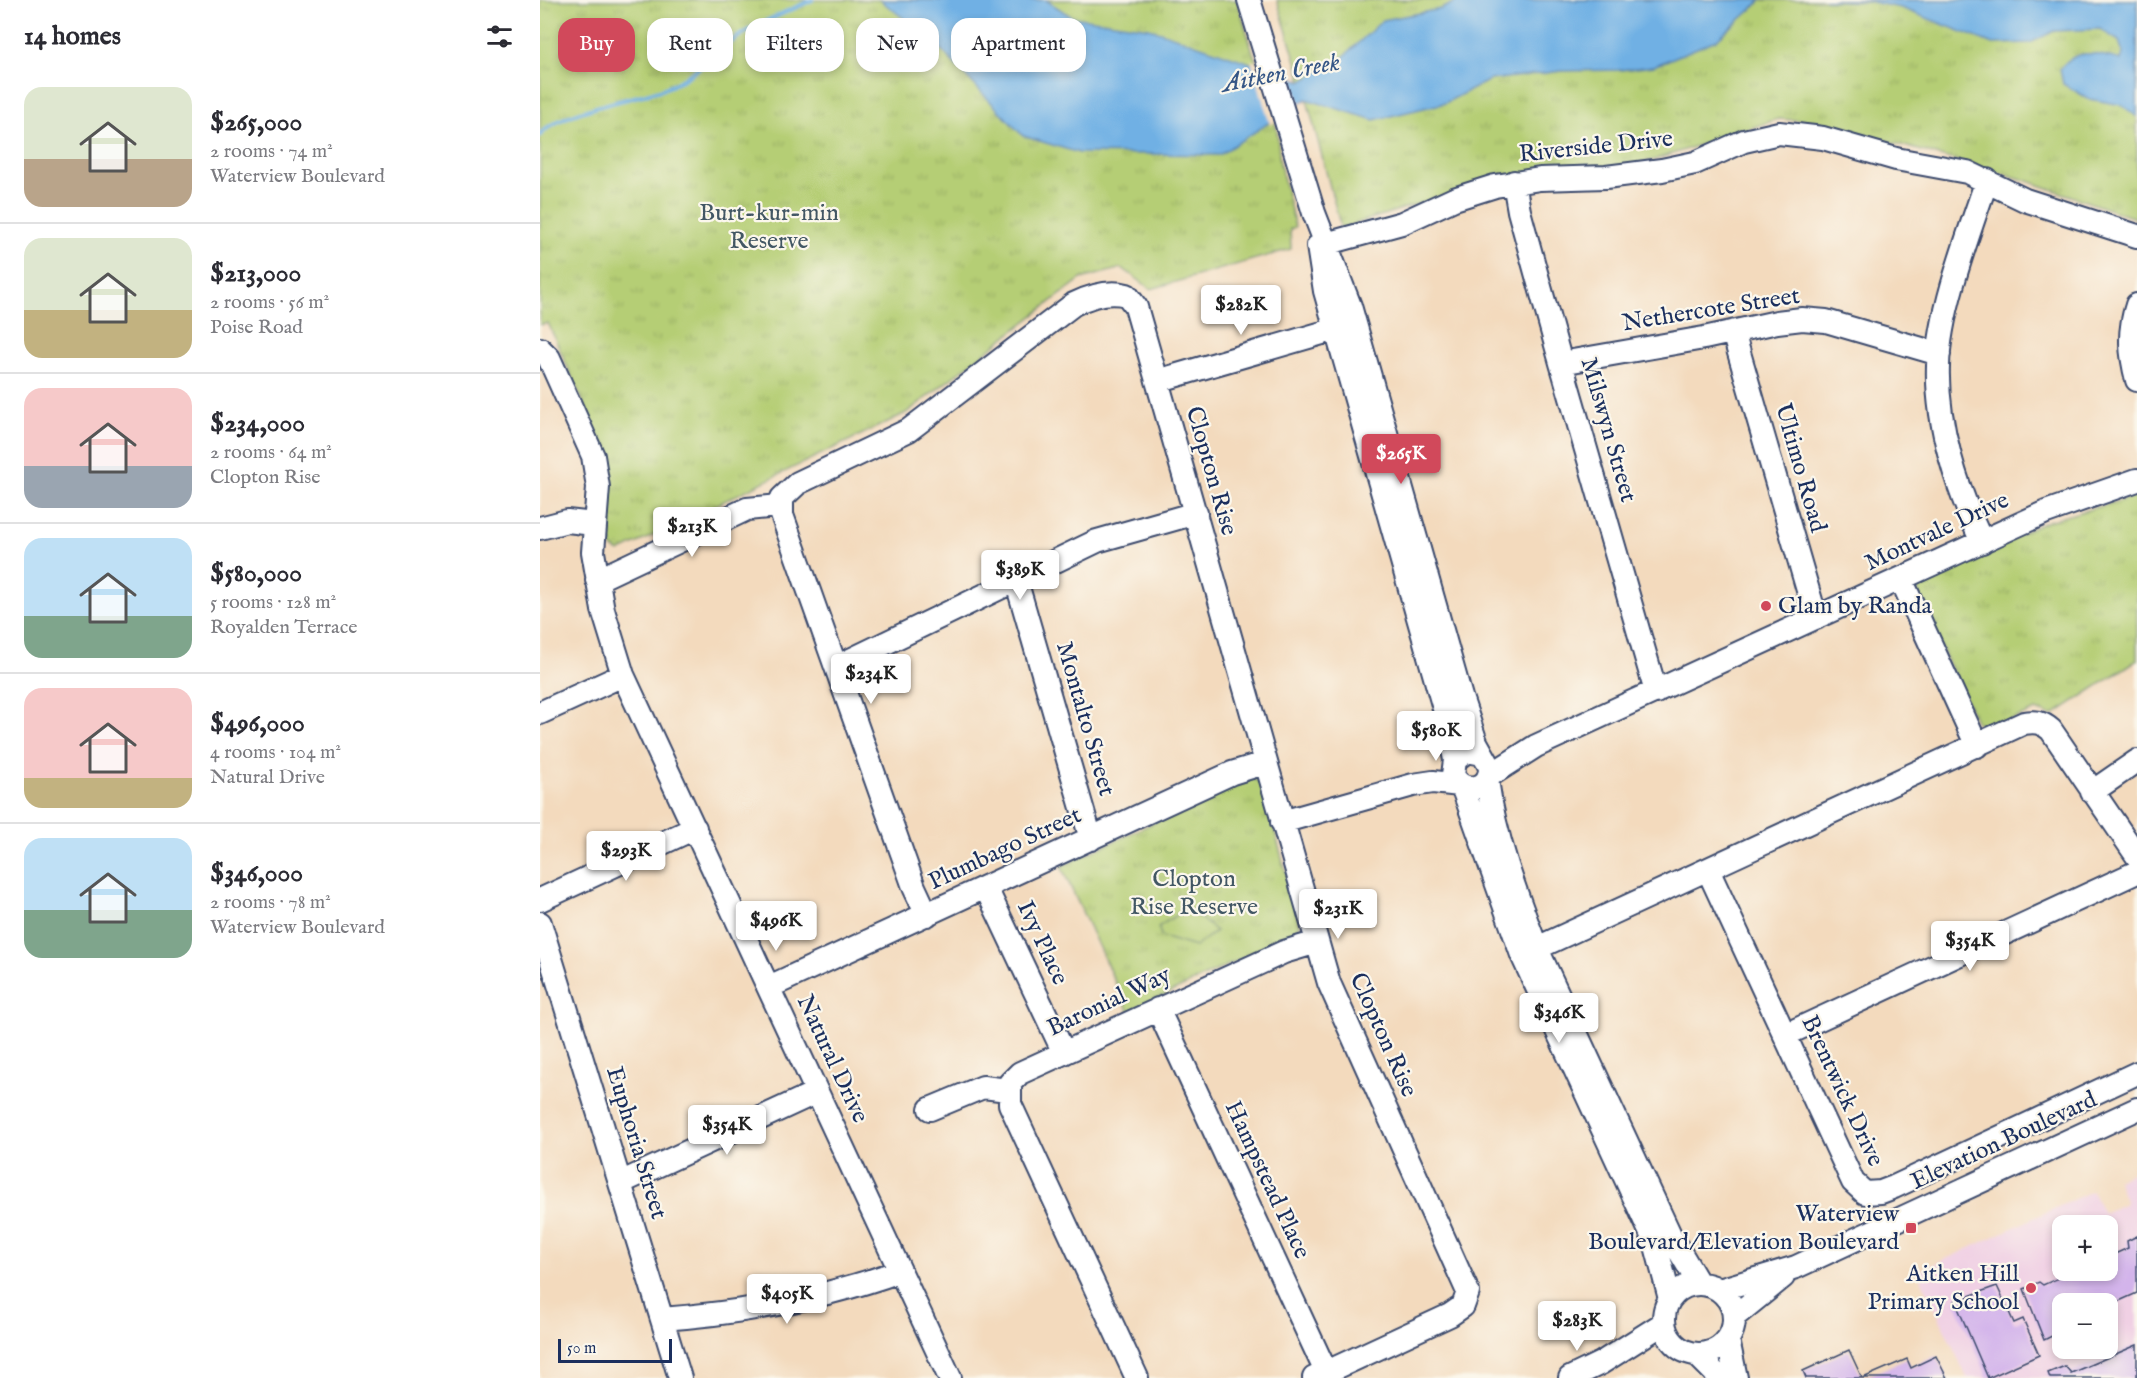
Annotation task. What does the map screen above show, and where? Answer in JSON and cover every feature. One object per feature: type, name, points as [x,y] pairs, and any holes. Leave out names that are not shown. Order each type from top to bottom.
[{"type":"street","points":[[1249,0],[1314,213],[1322,245],[1325,291],[1345,326],[1404,533],[1458,773],[1530,952],[1617,1140],[1671,1237],[1709,1287],[1727,1297],[1735,1316],[1728,1340],[1736,1378]]},
{"type":"street","name":"Riverside Drive","points":[[1322,245],[1402,223],[1464,195],[1514,182],[1606,177],[1662,170],[1695,163],[1744,141],[1779,133],[1823,138],[1896,159],[1967,172],[2025,200],[2137,236]]},
{"type":"street","points":[[1982,542],[1969,515],[1948,444],[1940,406],[1939,354],[1959,267],[1987,180]]},
{"type":"street","name":"Milswyn Street","points":[[1514,182],[1519,211],[1561,363],[1656,692]]},
{"type":"street","name":"Clopton Rise","points":[[780,506],[782,498],[790,488],[909,430],[1064,312],[1085,299],[1112,293],[1131,298],[1136,307],[1158,381],[1264,763],[1317,942],[1343,1018],[1468,1292],[1463,1306],[1458,1311],[1320,1375]]},
{"type":"street","points":[[2137,305],[2132,322],[2130,346],[2137,380]]},
{"type":"street","name":"Nethercote Street","points":[[1561,363],[1777,322],[1826,321],[1939,354]]},
{"type":"street","points":[[1158,381],[1345,326]]},
{"type":"street","name":"Ultimo Road","points":[[1733,332],[1816,618]]},
{"type":"street","name":"Natural Drive","points":[[540,349],[549,358],[593,456],[598,486],[593,552],[603,610],[623,675],[950,1378]]},
{"type":"street","name":"Montvale Drive","points":[[1488,778],[1536,746],[2046,512],[2137,480]]},
{"type":"street","name":"Montvale Drive","points":[[2101,494],[2137,490]]},
{"type":"street","points":[[597,580],[747,509],[780,506],[914,887],[927,915]]},
{"type":"street","points":[[836,667],[1097,542],[1196,513]]},
{"type":"street","points":[[540,528],[567,521],[594,524]]},
{"type":"street","points":[[1404,533],[1461,697],[1482,754],[1490,767],[1488,778],[1498,834],[1519,901],[1530,952]]},
{"type":"street","points":[[1901,579],[1977,746]]},
{"type":"street","name":"Montalto Street","points":[[1016,580],[1091,839]]},
{"type":"street","points":[[540,713],[623,675]]},
{"type":"street","points":[[1530,952],[2024,723],[2046,724],[2137,856]]},
{"type":"street","name":"Montvale Drive","points":[[1482,754],[1536,746]]},
{"type":"street","points":[[1282,822],[1413,785],[1433,782],[1458,773],[1467,751],[1482,754]]},
{"type":"street","points":[[2092,792],[2137,761]]},
{"type":"street","name":"Plumbago Street","points":[[769,987],[1232,773],[1264,763]]},
{"type":"street","points":[[1458,773],[1476,788],[1488,778]]},
{"type":"street","points":[[540,900],[695,828]]},
{"type":"street","name":"Brentwick Drive","points":[[1708,870],[1853,1182],[1859,1189],[1873,1193],[1894,1187],[2137,1073]]},
{"type":"street","points":[[1785,1035],[2137,872]]},
{"type":"street","name":"Ivy Place","points":[[986,888],[1064,1053]]},
{"type":"street","name":"Euphoria Street","points":[[540,923],[680,1378]]},
{"type":"street","name":"Baronial Way","points":[[1008,1090],[1010,1083],[1020,1073],[1284,952],[1317,942]]},
{"type":"street","name":"Hampstead Place","points":[[1158,1009],[1320,1375]]},
{"type":"street","points":[[930,1109],[983,1087],[1008,1090],[1010,1104],[1137,1378]]},
{"type":"street","points":[[620,1183],[817,1092]]},
{"type":"street","name":"Elevation Boulevard","points":[[1709,1287],[1796,1267],[2137,1109]]},
{"type":"street","points":[[1617,1140],[1655,1242],[1670,1299]]},
{"type":"street","name":"Elevation Boulevard","points":[[1735,1316],[1796,1267]]},
{"type":"street","points":[[662,1319],[783,1305],[850,1288],[900,1271]]},
{"type":"street","points":[[1674,1344],[1664,1323],[1665,1310],[1670,1299],[1679,1290],[1709,1287]]},
{"type":"street","points":[[1570,1378],[1601,1363],[1664,1323]]},
{"type":"street","points":[[1696,1354],[1708,1353],[1728,1340]]},
{"type":"street","points":[[1601,1363],[1674,1344],[1696,1354],[1720,1378]]},
{"type":"shaded area","name":"Aitken Hill Primary School","points":[[2137,1170],[2137,1378],[1967,1378],[1918,1272],[2092,1191],[2103,1213],[2126,1203],[2117,1180]]},
{"type":"green space","name":"Burt-kur-min Reserve","points":[[540,0],[1237,0],[1277,130],[1280,164],[1295,227],[1290,229],[1291,249],[1151,289],[1122,268],[1081,279],[906,413],[619,552],[611,547],[611,483],[607,456],[548,323],[540,325]]},
{"type":"green space","points":[[1277,0],[2137,0],[2137,219],[2025,180],[1816,121],[1778,119],[1654,160],[1421,203],[1341,228],[1302,81]]},
{"type":"green space","points":[[2137,496],[2137,660],[2052,716],[2036,710],[1991,728],[1977,723],[1920,603],[1917,587],[1926,578],[2048,521]]},
{"type":"green space","name":"Clopton Rise Reserve","points":[[1251,777],[1262,784],[1300,924],[1293,938],[1279,941],[1129,1012],[1061,866]]},
{"type":"green space","points":[[1184,910],[1190,910],[1216,931],[1195,947],[1162,937],[1158,927]]},
{"type":"water","points":[[880,0],[1046,0],[1072,17],[1079,18],[951,18],[951,60],[939,47],[939,18],[903,18]]},
{"type":"water","points":[[1459,0],[1762,0],[1716,40],[1654,66],[1620,70],[1562,71],[1490,80],[1445,103],[1374,120],[1306,99],[1219,155],[1079,153],[1023,136],[962,72],[1086,72],[1086,19],[1149,28],[1302,81],[1341,59],[1383,20],[1441,9]]},
{"type":"water","points":[[1824,0],[2137,0],[2137,117],[2122,105],[2089,99],[2063,84],[2060,69],[2073,57],[2081,54],[2096,54],[2121,60],[2123,53],[2119,41],[2100,29],[2054,31],[2030,43],[1993,44],[1901,8],[1872,2]]},
{"type":"pier","points":[[1251,60],[1290,74],[1300,106],[1270,125]]},
{"type":"building","points":[[2137,1236],[2137,1293],[2118,1302],[2118,1293],[2052,1293],[2052,1336],[2044,1340],[2024,1289],[2039,1282],[2043,1285],[2052,1281],[2118,1281],[2118,1252],[2128,1248],[2127,1241]]},
{"type":"building","points":[[1997,1286],[2014,1323],[2023,1319],[2039,1355],[1988,1378],[1955,1301]]},
{"type":"building","points":[[2137,1345],[2137,1378],[2050,1378],[2048,1373],[2065,1366],[2071,1373],[2104,1359],[2118,1359],[2118,1353]]},
{"type":"building","points":[[1849,1350],[1862,1378],[1806,1378],[1803,1371]]},
{"type":"building","points":[[1936,1356],[1947,1378],[1863,1378],[1907,1359],[1911,1368]]},
{"type":"waterway","points":[[540,135],[550,126],[580,112],[673,85],[740,36],[812,0]]},
{"type":"place","name":"Glam by Randa","points":[[1766,606]]},
{"type":"place","name":"Waterview Boulevard/Elevation Boulevard","points":[[1911,1228]]},
{"type":"place","name":"Aitken Hill Primary School","points":[[2031,1288]]},
{"type":"water label","name":"Aitken Creek","points":[[1281,73]]}]
